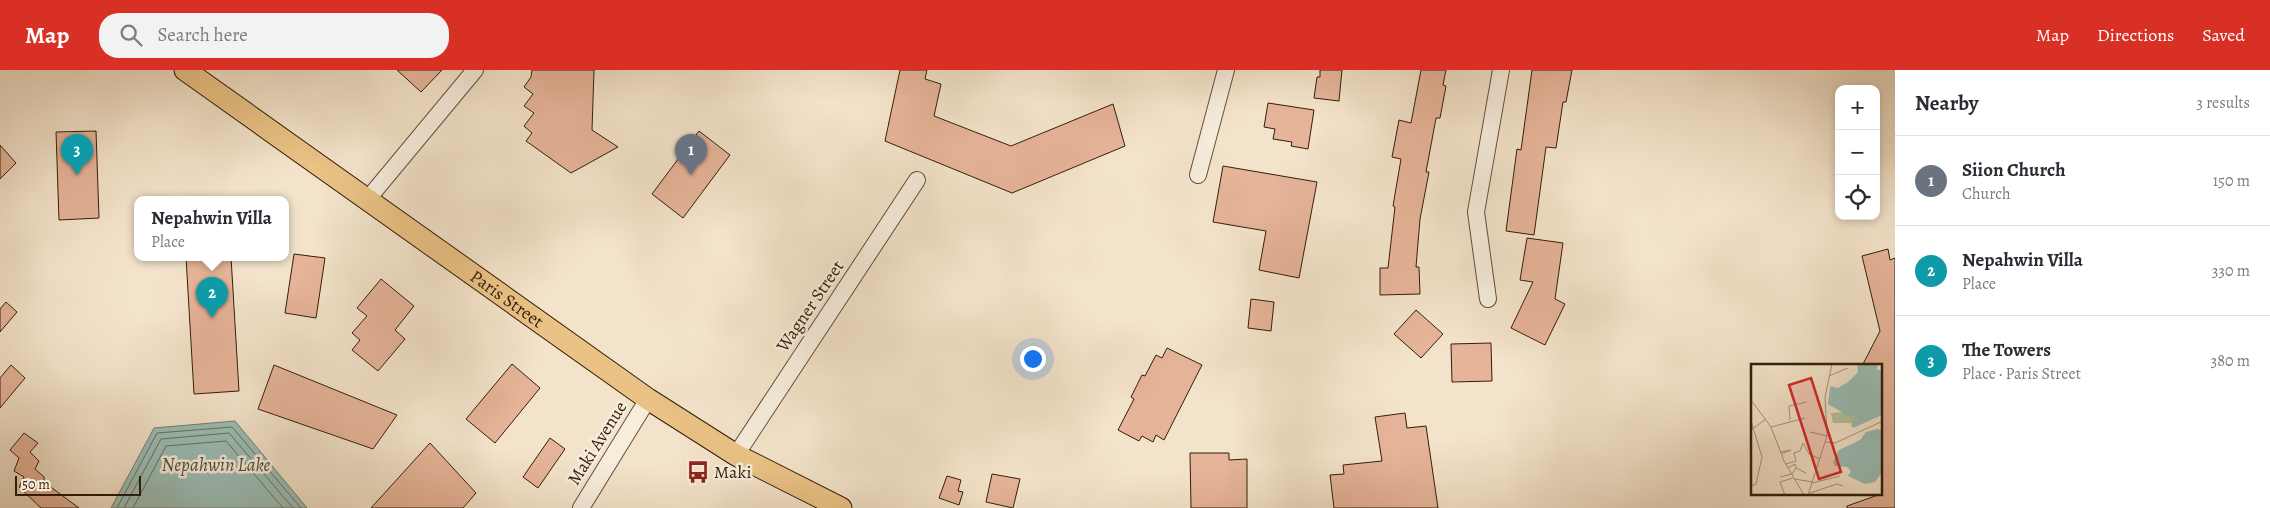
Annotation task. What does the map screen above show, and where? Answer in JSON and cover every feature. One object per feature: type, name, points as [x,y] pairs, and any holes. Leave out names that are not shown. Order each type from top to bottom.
[{"type":"main road","name":"Paris Street","points":[[185,70],[648,399],[736,455],[841,508]]},
{"type":"street","points":[[368,200],[474,70]]},
{"type":"street","points":[[1198,175],[1226,70]]},
{"type":"street","points":[[1488,299],[1476,212],[1501,70]]},
{"type":"street","name":"Wagner Street","points":[[736,455],[917,180]]},
{"type":"street","name":"Maki Avenue","points":[[581,508],[648,399]]},
{"type":"water","name":"Nepahwin Lake","points":[[235,421],[307,508],[111,508],[154,428]]},
{"type":"building","points":[[397,70],[442,70],[421,92]]},
{"type":"building","points":[[532,70],[594,70],[592,130],[618,147],[571,173],[526,141],[532,133],[524,126],[534,113],[524,106],[533,94],[524,87],[531,77]]},
{"type":"building","points":[[900,70],[927,70],[925,79],[941,84],[934,116],[1011,146],[1113,104],[1125,146],[1012,193],[885,141]]},
{"type":"building","points":[[1320,70],[1342,70],[1339,101],[1314,98]]},
{"type":"building","points":[[1421,70],[1446,70],[1443,85],[1446,86],[1440,118],[1436,118],[1426,172],[1429,172],[1420,219],[1416,267],[1419,267],[1420,294],[1380,295],[1380,268],[1388,268],[1395,207],[1393,206],[1401,159],[1392,157],[1399,120],[1411,123]]},
{"type":"building","points":[[1532,70],[1572,70],[1566,102],[1563,102],[1556,148],[1546,147],[1534,235],[1506,231],[1517,149],[1521,150]]},
{"type":"building","points":[[1268,103],[1314,110],[1308,149],[1291,146],[1292,142],[1273,139],[1275,129],[1264,127]]},
{"type":"building","points":[[96,131],[99,218],[59,220],[56,132]]},
{"type":"building","points":[[699,131],[730,155],[683,218],[652,194]]},
{"type":"building","points":[[0,145],[16,163],[0,179]]},
{"type":"building","points":[[1223,166],[1317,182],[1299,278],[1259,270],[1266,231],[1213,222]]},
{"type":"building","points":[[1527,238],[1563,243],[1555,299],[1565,304],[1545,345],[1511,328],[1533,282],[1520,280]]},
{"type":"building","points":[[1888,249],[1890,260],[1895,258],[1895,508],[1847,508],[1847,506],[1875,496],[1882,496],[1882,364],[1863,364],[1880,331],[1862,256]]},
{"type":"building","points":[[294,254],[325,258],[316,318],[285,313]]},
{"type":"building","points":[[186,261],[231,261],[239,391],[194,394]]},
{"type":"building","points":[[381,279],[414,306],[395,330],[405,339],[378,371],[352,350],[360,340],[352,333],[367,316],[357,308]]},
{"type":"building","points":[[1251,299],[1274,302],[1271,331],[1248,328]]},
{"type":"building","points":[[6,302],[17,312],[0,332],[0,309]]},
{"type":"building","points":[[1416,310],[1443,334],[1421,358],[1394,334]]},
{"type":"building","points":[[1491,343],[1492,381],[1452,382],[1451,344]]},
{"type":"building","points":[[1167,348],[1202,365],[1164,440],[1156,435],[1153,442],[1142,436],[1139,441],[1118,430],[1134,399],[1131,397],[1142,375],[1145,376],[1156,355],[1162,358]]},
{"type":"building","points":[[512,364],[540,388],[495,443],[466,419]]},
{"type":"building","points":[[11,365],[25,378],[0,408],[0,378]]},
{"type":"building","points":[[274,365],[397,415],[373,449],[258,409]]},
{"type":"building","points":[[1405,413],[1407,428],[1426,426],[1438,508],[1334,508],[1330,475],[1344,474],[1343,465],[1382,461],[1375,417]]},
{"type":"building","points":[[24,433],[38,443],[30,452],[39,461],[35,469],[44,477],[44,482],[79,508],[41,508],[19,487],[24,477],[14,471],[19,458],[10,450]]},
{"type":"building","points":[[550,438],[565,449],[538,488],[523,477]]},
{"type":"building","points":[[430,443],[476,493],[463,508],[371,508]]},
{"type":"building","points":[[1190,453],[1229,453],[1229,460],[1247,459],[1247,508],[1191,508]]},
{"type":"building","points":[[992,474],[1020,479],[1013,508],[986,502]]},
{"type":"building","points":[[947,476],[961,480],[958,491],[963,492],[959,505],[939,498]]},
{"type":"place","name":"The Towers","points":[[77,175]]},
{"type":"place","name":"Siion Church","points":[[691,175]]},
{"type":"place","name":"Nepahwin Villa","points":[[212,318]]},
{"type":"place","name":"Maki","points":[[698,472]]}]
